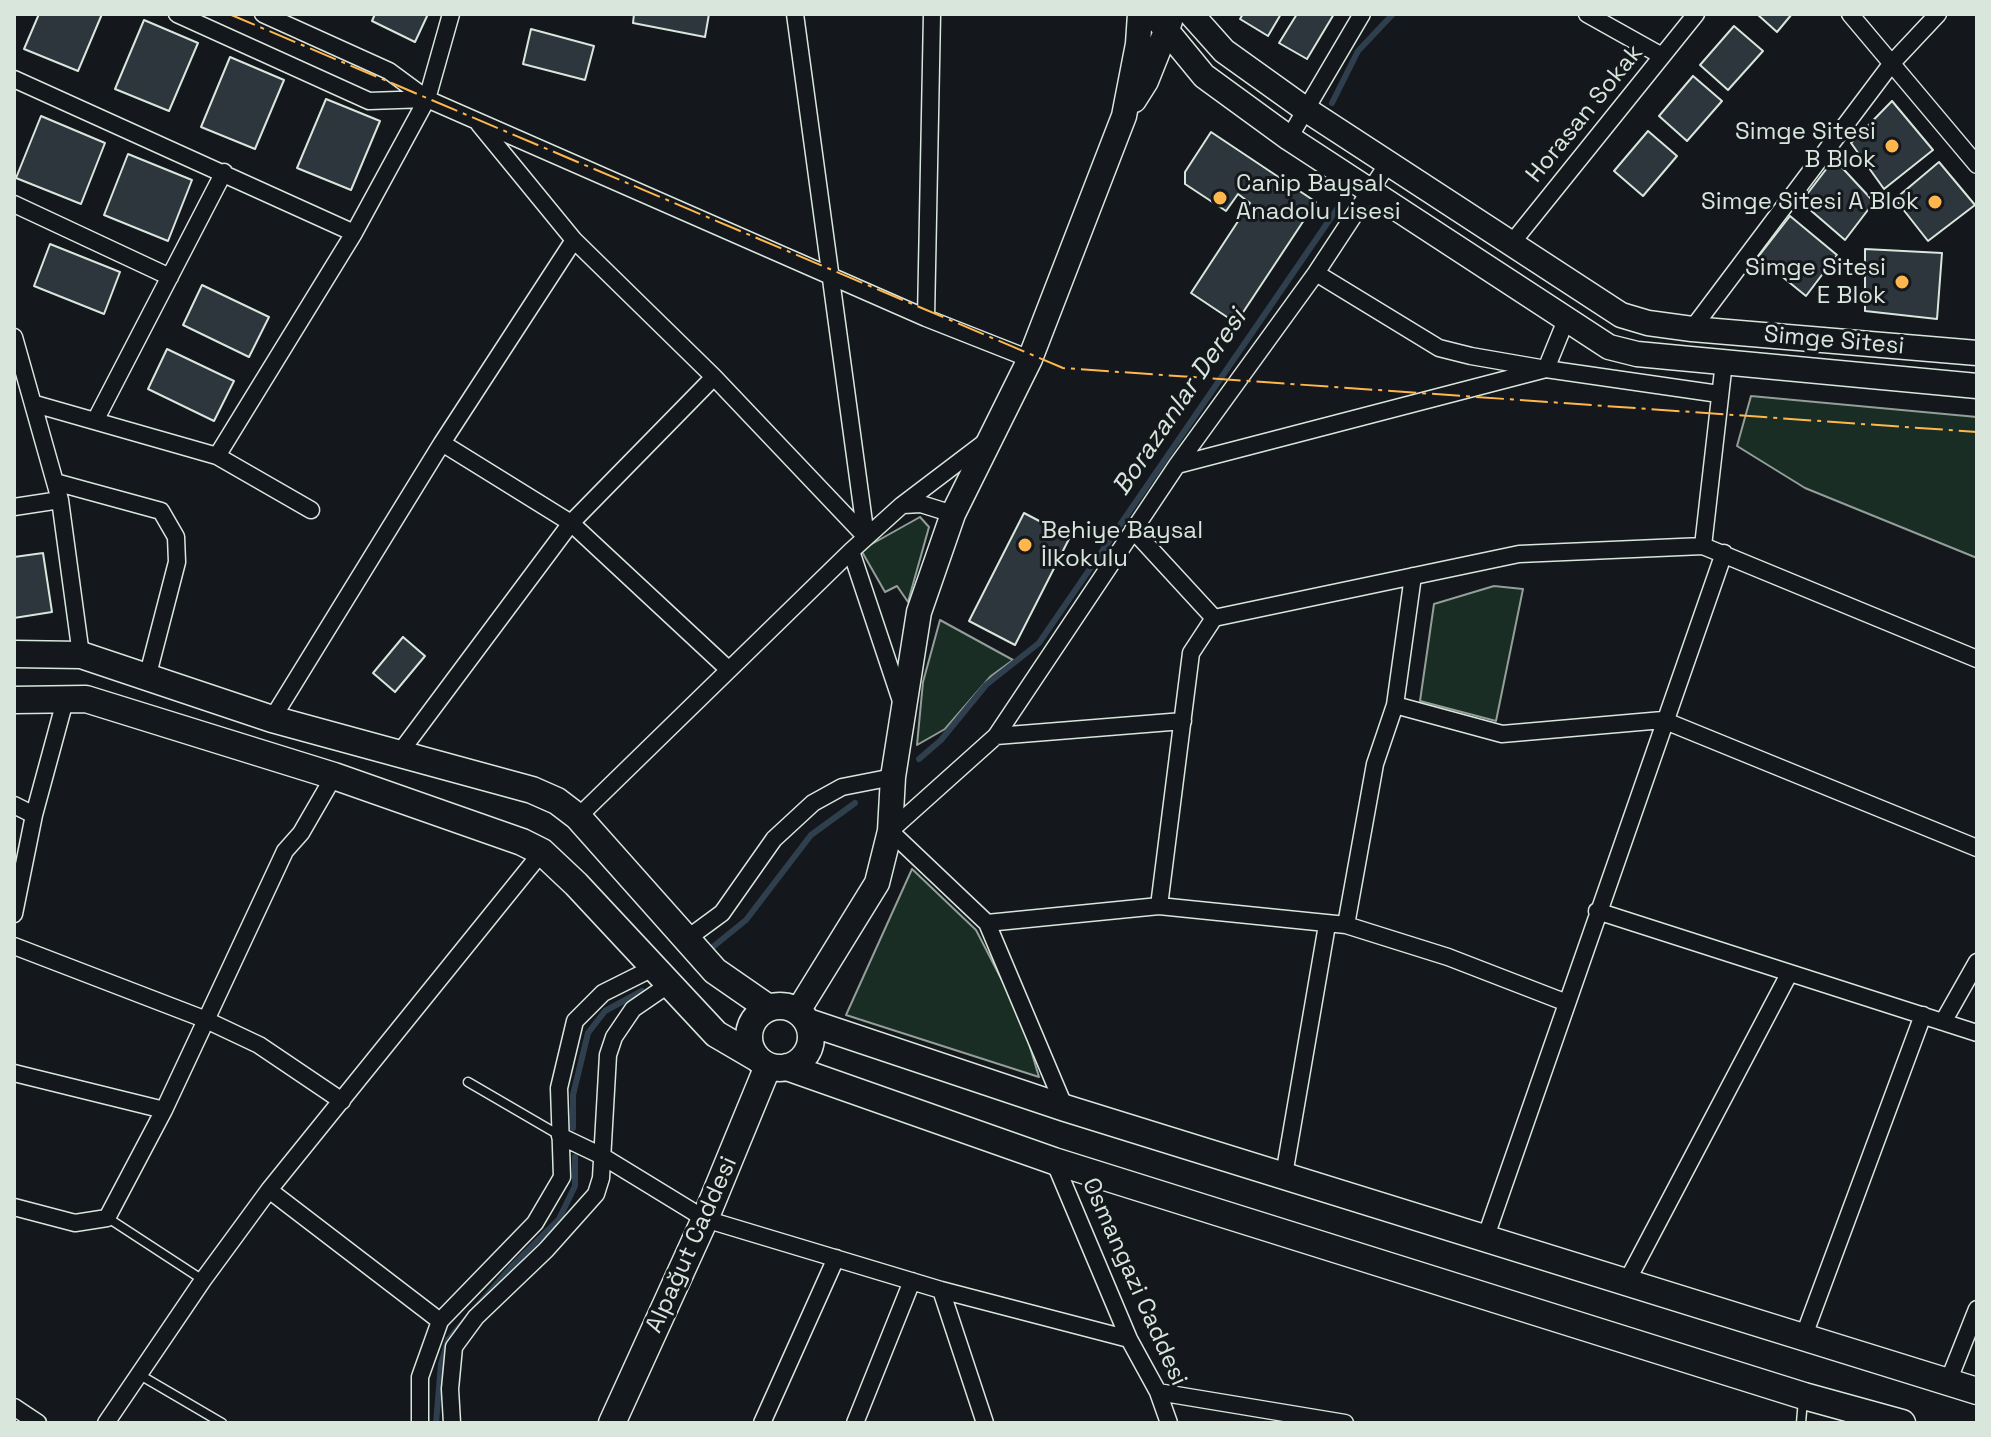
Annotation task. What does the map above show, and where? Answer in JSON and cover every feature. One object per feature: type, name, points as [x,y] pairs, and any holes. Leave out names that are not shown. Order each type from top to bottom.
[{"type":"main road","points":[[1124,116],[1140,14]]},
{"type":"main road","name":"Simge Sitesi","points":[[1191,14],[1224,51],[1305,109],[1621,315],[1648,323],[1692,329],[1977,353]]},
{"type":"main road","points":[[1164,20],[1204,76],[1289,138],[1566,320],[1621,351],[1977,386]]},
{"type":"main road","points":[[771,1064],[803,1059],[809,1050],[811,1039],[803,1017],[869,900],[890,831],[893,777],[919,612],[953,514],[1030,359],[1124,116],[1146,81],[1164,20]]},
{"type":"main road","points":[[1146,81],[1179,69],[1204,76]]},
{"type":"main road","points":[[14,654],[81,655],[272,719],[532,790],[578,817],[732,986],[767,1007],[789,1006],[803,1017],[1065,1108],[1977,1391]]},
{"type":"main road","points":[[14,700],[86,699],[334,776],[542,852],[716,1034],[771,1064],[1054,1161],[1804,1396],[1902,1423]]},
{"type":"main road","points":[[767,1007],[759,1013],[749,1030],[748,1040],[771,1064]]},
{"type":"main road","name":"Alpağut Caddesi","points":[[612,1423],[705,1219],[771,1064]]},
{"type":"street","points":[[177,14],[369,101],[427,99]]},
{"type":"street","points":[[263,14],[389,71],[427,99],[831,278],[1030,359]]},
{"type":"street","points":[[217,456],[354,233],[427,99],[451,14]]},
{"type":"street","points":[[795,14],[866,537]]},
{"type":"street","points":[[926,318],[932,14]]},
{"type":"street","points":[[1289,138],[1362,14]]},
{"type":"street","points":[[1587,14],[1662,56]]},
{"type":"street","name":"Horasan Sokak","points":[[1511,244],[1696,14]]},
{"type":"street","points":[[1850,14],[1977,165]]},
{"type":"street","points":[[1692,329],[1892,63],[1938,14]]},
{"type":"street","points":[[14,79],[354,233]]},
{"type":"street","points":[[477,121],[574,240],[714,377],[866,537]]},
{"type":"street","points":[[1065,1108],[987,923],[890,831],[996,736],[1177,465],[1316,273],[1387,165]]},
{"type":"street","points":[[95,421],[224,172]]},
{"type":"street","points":[[14,204],[170,277]]},
{"type":"street","points":[[272,719],[442,443],[574,240]]},
{"type":"street","points":[[1316,273],[1439,348],[1546,369],[1719,394]]},
{"type":"street","points":[[1546,369],[1566,320]]},
{"type":"street","points":[[14,337],[60,500],[81,655]]},
{"type":"street","points":[[1703,546],[1724,362]]},
{"type":"street","points":[[1177,465],[1546,369]]},
{"type":"street","points":[[398,755],[571,523],[714,377]]},
{"type":"street","points":[[35,404],[217,456],[311,510]]},
{"type":"street","points":[[578,817],[866,537],[902,505],[989,439]]},
{"type":"street","points":[[442,443],[571,523],[728,669]]},
{"type":"street","points":[[55,482],[161,511],[176,537],[177,562],[147,678]]},
{"type":"street","points":[[14,507],[60,500]]},
{"type":"street","points":[[902,505],[929,505],[953,514]]},
{"type":"street","points":[[1133,530],[1214,618]]},
{"type":"street","points":[[1159,906],[1191,653],[1214,618],[1519,554],[1703,546],[1977,659]]},
{"type":"street","points":[[851,551],[903,705]]},
{"type":"street","points":[[1485,1239],[1663,720],[1724,553]]},
{"type":"street","points":[[1346,925],[1375,764],[1395,705],[1413,576]]},
{"type":"street","points":[[14,914],[34,815],[66,697]]},
{"type":"street","points":[[1395,705],[1502,734],[1663,720],[1977,848]]},
{"type":"street","points":[[996,736],[1183,721]]},
{"type":"street","points":[[14,1207],[75,1223],[107,1218],[164,1110],[285,851],[301,833],[334,776]]},
{"type":"street","points":[[688,938],[722,913],[774,839],[813,803],[842,787],[893,777]]},
{"type":"street","points":[[14,805],[34,815]]},
{"type":"street","points":[[106,1423],[203,1280],[269,1190],[542,852]]},
{"type":"street","points":[[987,923],[1159,906],[1346,925],[1448,957],[1567,1003]]},
{"type":"street","points":[[1597,911],[1977,1033]]},
{"type":"street","points":[[1284,1175],[1327,925]]},
{"type":"street","points":[[14,946],[204,1019],[259,1045],[342,1101]]},
{"type":"street","points":[[1943,1022],[1977,962]]},
{"type":"street","points":[[1626,1283],[1789,974]]},
{"type":"street","points":[[420,1423],[420,1377],[440,1321],[481,1282],[551,1200],[562,1177],[560,1077],[575,1021],[603,993],[660,977]]},
{"type":"street","points":[[452,1423],[450,1389],[454,1347],[476,1317],[596,1194],[602,1156],[608,1055],[614,1037],[660,977]]},
{"type":"street","points":[[1803,1338],[1923,1015]]},
{"type":"street","points":[[14,1073],[164,1110]]},
{"type":"street","points":[[560,1136],[602,1156],[705,1219],[941,1290],[1129,1339]]},
{"type":"street","name":"Osmangazi Caddesi","points":[[1054,1161],[1129,1339],[1158,1392],[1169,1423]]},
{"type":"street","points":[[269,1190],[440,1321]]},
{"type":"street","points":[[762,1423],[836,1258]]},
{"type":"street","points":[[855,1423],[912,1281]]},
{"type":"street","points":[[941,1290],[985,1423]]},
{"type":"street","points":[[1948,1382],[1977,1309]]},
{"type":"street","points":[[1158,1392],[1345,1423]]},
{"type":"street","points":[[14,1407],[38,1423]]},
{"type":"lane","points":[[468,1082],[560,1136]]},
{"type":"lane","points":[[107,1218],[203,1280]]},
{"type":"lane","points":[[140,1375],[222,1423]]},
{"type":"lane","points":[[1801,1423],[1804,1396]]},
{"type":"green space","points":[[1751,396],[1977,417],[1977,558],[1805,488],[1737,446]]},
{"type":"green space","points":[[920,517],[929,527],[908,602],[897,586],[885,592],[861,550]]},
{"type":"green space","points":[[1494,586],[1523,589],[1496,721],[1420,701],[1434,604]]},
{"type":"green space","points":[[940,620],[1013,660],[991,676],[945,729],[917,745],[923,682]]},
{"type":"green space","points":[[912,869],[976,930],[1021,1017],[1039,1077],[846,1015]]},
{"type":"building","points":[[39,14],[102,14],[78,71],[24,49]]},
{"type":"building","points":[[375,14],[428,14],[415,42],[372,21]]},
{"type":"building","points":[[634,14],[709,14],[705,37],[633,23]]},
{"type":"building","points":[[1243,14],[1281,14],[1268,36],[1240,19]]},
{"type":"building","points":[[1297,14],[1334,14],[1307,59],[1279,43]]},
{"type":"building","points":[[1757,14],[1792,14],[1777,32]]},
{"type":"building","points":[[144,20],[198,43],[169,111],[115,89]]},
{"type":"building","points":[[1734,26],[1763,51],[1728,90],[1700,65]]},
{"type":"building","points":[[531,29],[594,46],[585,80],[523,64]]},
{"type":"building","points":[[230,57],[284,80],[255,149],[201,127]]},
{"type":"building","points":[[1693,76],[1722,101],[1687,141],[1659,116]]},
{"type":"building","points":[[326,99],[380,121],[351,190],[297,168]]},
{"type":"building","name":"Simge Sitesi B Blok","points":[[1892,101],[1933,150],[1884,189],[1851,143]]},
{"type":"building","points":[[41,116],[105,143],[81,204],[16,178]]},
{"type":"building","points":[[1648,131],[1677,156],[1643,196],[1614,171]]},
{"type":"building","points":[[1211,132],[1316,202],[1236,323],[1191,293],[1250,203],[1238,194],[1226,211],[1185,184],[1185,172]]},
{"type":"building","points":[[128,154],[192,180],[168,241],[104,215]]},
{"type":"building","points":[[1834,159],[1874,202],[1845,240],[1801,202]]},
{"type":"building","name":"Simge Sitesi A Blok","points":[[1939,162],[1975,205],[1928,241],[1895,199]]},
{"type":"building","points":[[1790,216],[1837,255],[1806,296],[1758,257]]},
{"type":"building","points":[[50,244],[120,272],[104,314],[34,286]]},
{"type":"building","name":"Simge Sitesi E Blok","points":[[1865,249],[1942,253],[1937,319],[1865,311]]},
{"type":"building","points":[[202,285],[269,317],[249,357],[183,325]]},
{"type":"building","points":[[167,349],[234,381],[214,421],[148,389]]},
{"type":"building","points":[[1024,513],[1070,537],[1015,645],[969,621]]},
{"type":"building","points":[[43,553],[52,612],[14,618],[14,557]]},
{"type":"building","points":[[403,637],[425,656],[395,692],[373,673]]},
{"type":"waterway","name":"Borazanlar Deresi","points":[[1332,103],[1358,51],[1393,14]]},
{"type":"waterway","name":"Borazanlar Deresi","points":[[919,759],[941,740],[986,685],[1039,643],[1339,206]]},
{"type":"waterway","name":"Borazanlar Deresi","points":[[714,946],[746,920],[811,835],[855,803]]},
{"type":"waterway","name":"Borazanlar Deresi","points":[[573,1128],[573,1095],[588,1033],[605,1011],[642,991]]},
{"type":"waterway","name":"Borazanlar Deresi","points":[[436,1423],[441,1364],[448,1340],[512,1266],[559,1219],[575,1186],[575,1157]]},
{"type":"power","points":[[229,14],[1063,368],[1977,432]]},
{"type":"place","name":"Simge Sitesi B Blok","points":[[1892,146]]},
{"type":"place","name":"Canip Baysal Anadolu Lisesi","points":[[1220,198]]},
{"type":"place","name":"Simge Sitesi A Blok","points":[[1935,202]]},
{"type":"place","name":"Simge Sitesi E Blok","points":[[1902,282]]},
{"type":"place","name":"Behiye Baysal İlkokulu","points":[[1025,545]]}]
